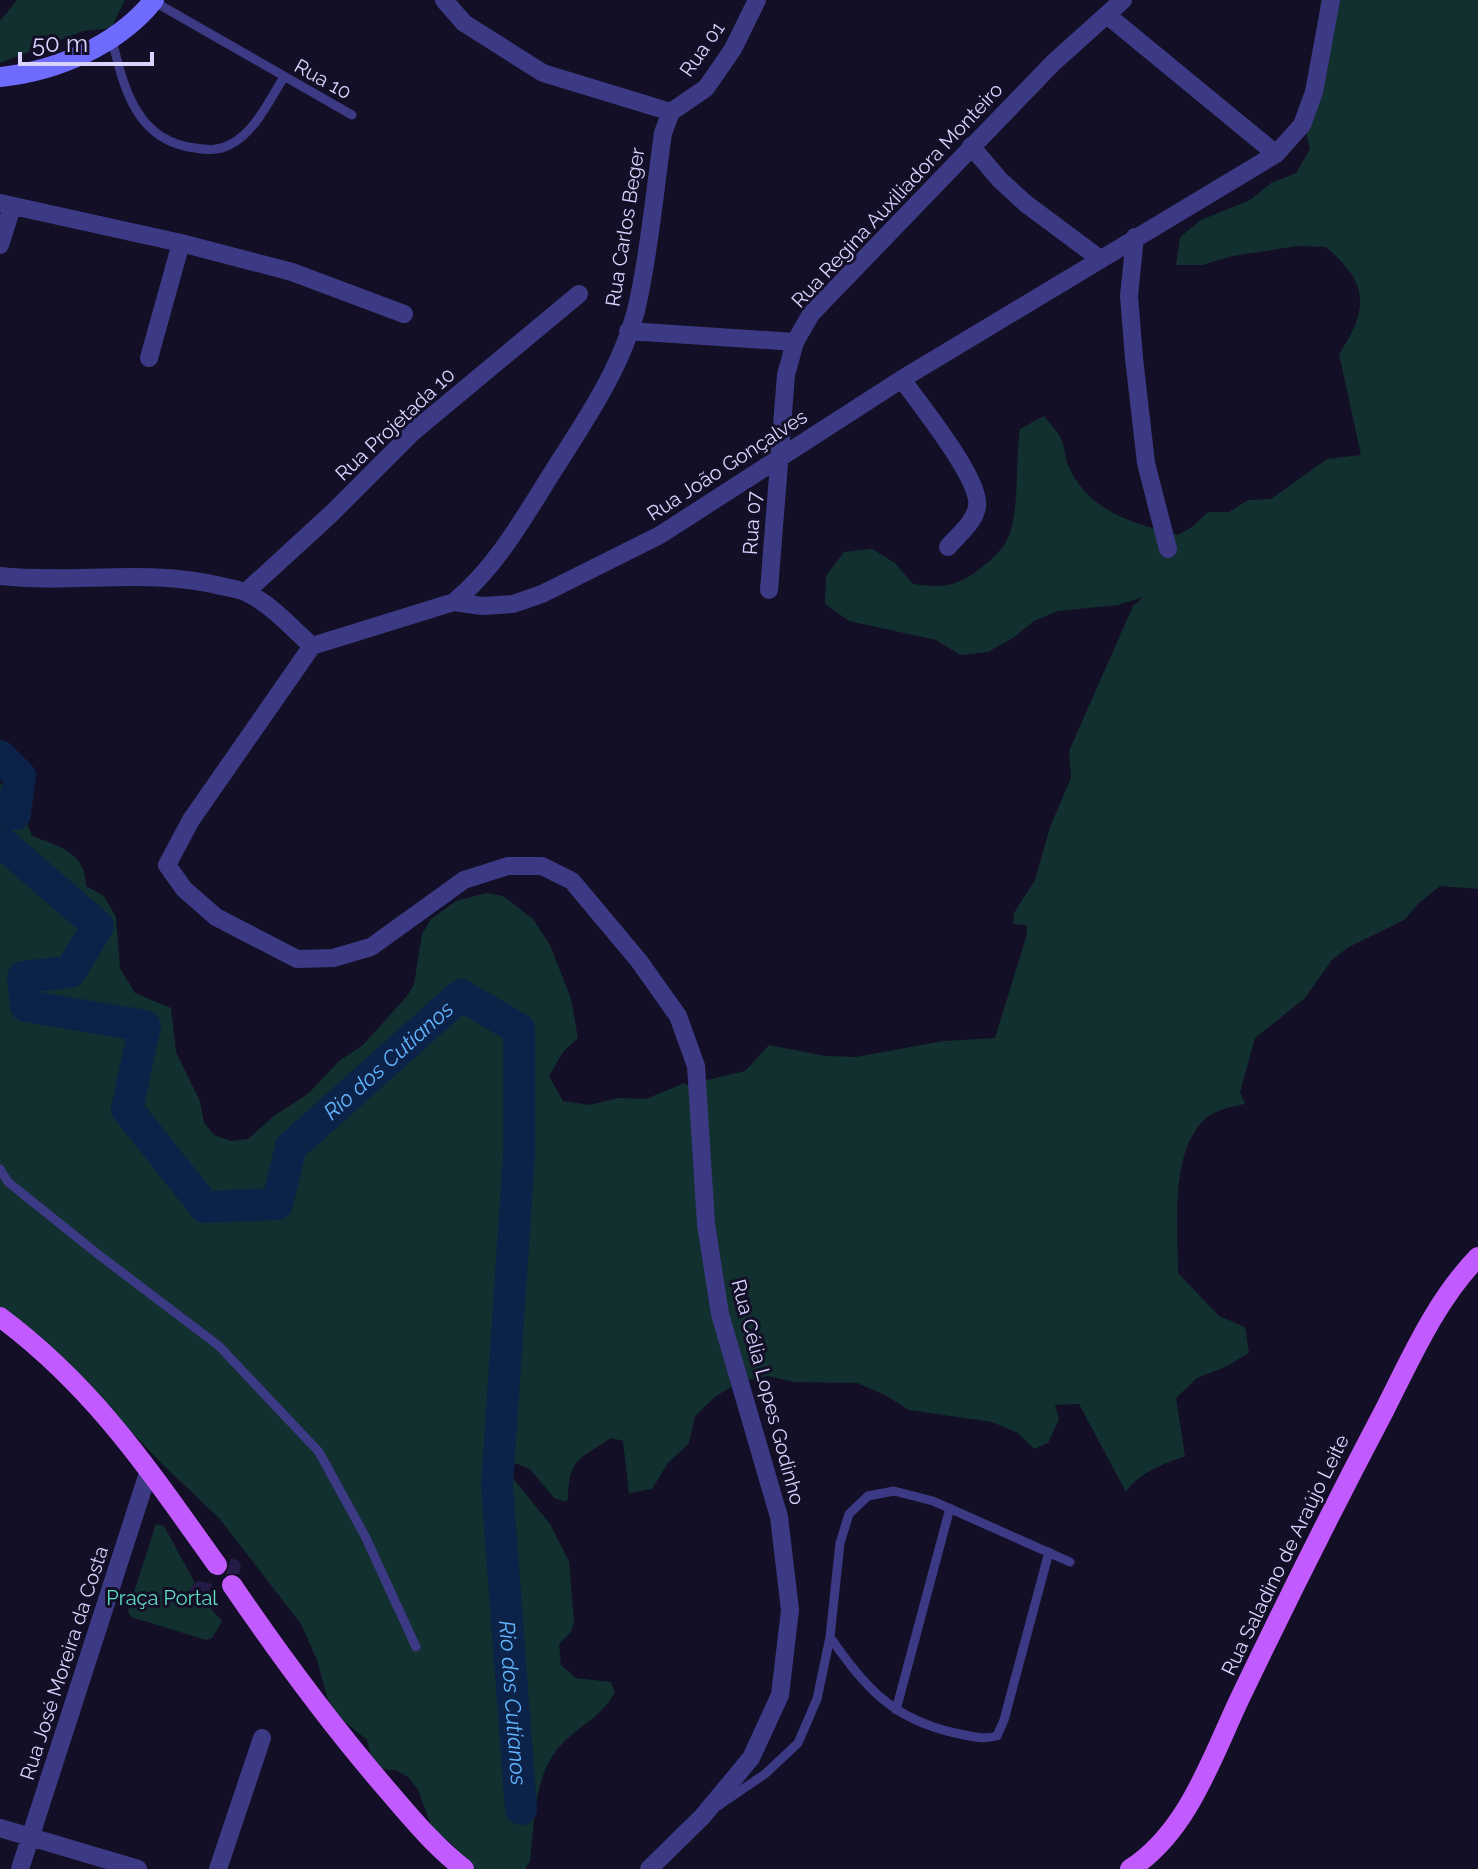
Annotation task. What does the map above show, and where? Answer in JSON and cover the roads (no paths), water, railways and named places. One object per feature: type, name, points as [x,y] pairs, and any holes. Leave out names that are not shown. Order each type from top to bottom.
[{"type":"main road","points":[[0,77],[70,59],[112,40],[137,21],[153,0]]},
{"type":"main road","name":"Rua Saladino de Araújo Leite","points":[[1130,1869],[1146,1859],[1190,1803],[1319,1534],[1427,1329],[1463,1272],[1478,1257]]},
{"type":"main road","points":[[0,1317],[40,1347],[81,1386],[117,1427],[217,1565]]},
{"type":"main road","points":[[232,1585],[337,1731],[444,1853],[464,1869]]},
{"type":"street","points":[[444,0],[464,23],[543,73],[671,112]]},
{"type":"street","name":"Rua 01","points":[[671,112],[706,88],[733,49],[757,0]]},
{"type":"street","name":"Rua Regina Auxiliadora Monteiro","points":[[778,459],[786,375],[795,342],[811,314],[1053,63],[1123,0]]},
{"type":"street","name":"Rua João Gonçalves","points":[[312,646],[454,602],[482,606],[513,604],[542,594],[660,535],[902,379],[1276,154],[1302,125],[1314,92],[1331,0]]},
{"type":"street","points":[[1107,15],[1276,154]]},
{"type":"street","name":"Rua Carlos Beger","points":[[454,602],[475,585],[518,526],[615,368],[638,304],[663,133],[671,112]]},
{"type":"street","points":[[971,146],[1025,203],[1100,259]]},
{"type":"street","points":[[0,245],[6,205],[181,243],[292,272],[404,314]]},
{"type":"street","points":[[1135,237],[1129,296],[1134,358],[1146,463],[1168,549]]},
{"type":"street","points":[[149,358],[181,243]]},
{"type":"street","name":"Rua Projetada 10","points":[[246,592],[331,514],[413,432],[579,294]]},
{"type":"street","points":[[628,331],[795,342]]},
{"type":"street","points":[[902,379],[975,487],[978,505],[972,520],[948,547]]},
{"type":"street","name":"Rua 07","points":[[769,590],[778,459]]},
{"type":"street","points":[[0,576],[36,580],[121,576],[190,579],[246,592],[312,646]]},
{"type":"street","name":"Rua Célia Lopes Godinho","points":[[312,646],[191,820],[167,865],[184,889],[216,917],[297,959],[333,958],[371,947],[464,880],[508,866],[542,866],[572,881],[639,961],[678,1016],[696,1066],[706,1224],[720,1314],[779,1517],[790,1610],[780,1695],[751,1758],[702,1817],[649,1869]]},
{"type":"street","name":"Rua José Moreira da Costa","points":[[20,1869],[149,1470]]},
{"type":"street","points":[[218,1869],[262,1738]]},
{"type":"street","points":[[0,1828],[138,1869]]},
{"type":"lane","name":"Rua 10","points":[[153,0],[352,115]]},
{"type":"lane","points":[[112,40],[125,90],[138,113],[157,135],[187,147],[212,150],[232,144],[256,121],[284,77]]},
{"type":"lane","points":[[0,1169],[8,1182],[219,1346],[319,1452],[365,1536],[416,1647]]},
{"type":"lane","points":[[702,1817],[765,1774],[798,1743],[817,1699],[830,1637],[840,1543],[849,1514],[868,1496],[894,1491],[933,1501],[1070,1562]]},
{"type":"lane","points":[[896,1710],[950,1508]]},
{"type":"lane","points":[[830,1637],[855,1673],[896,1710],[926,1727],[985,1740],[997,1736],[1049,1552]]},
{"type":"waterway","name":"Rio dos Cutianos","points":[[0,756],[20,776],[15,814],[0,804]]},
{"type":"waterway","name":"Rio dos Cutianos","points":[[0,841],[98,926],[70,972],[23,977],[26,1006],[145,1026],[127,1109],[205,1207],[277,1204],[291,1147],[461,995],[519,1029],[519,1155],[497,1486],[521,1809]]},
{"type":"park label","name":"Praça Portal","points":[[162,1598]]}]
